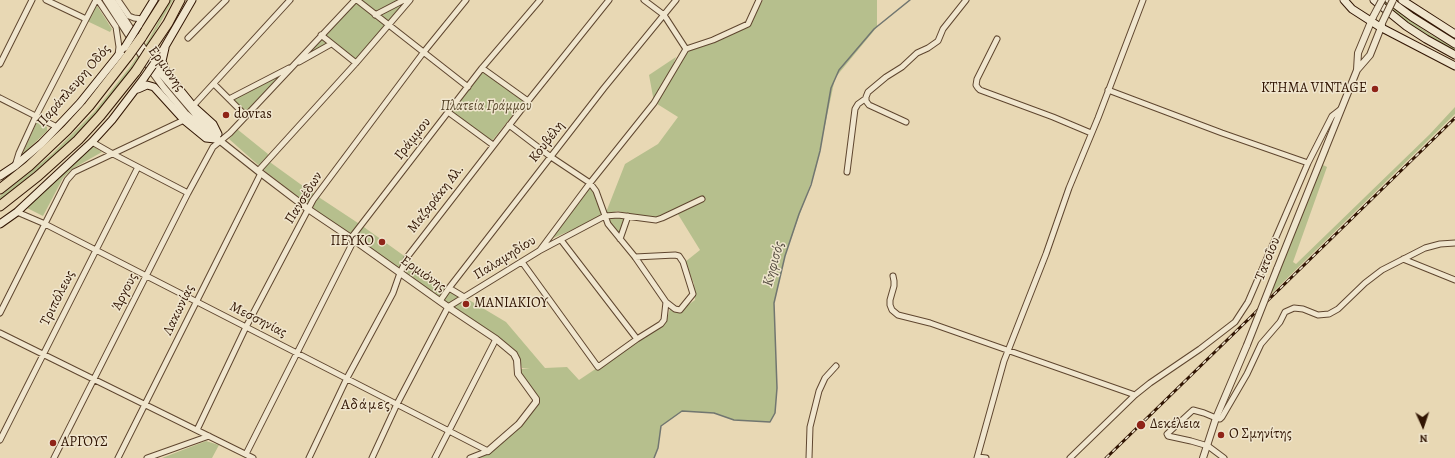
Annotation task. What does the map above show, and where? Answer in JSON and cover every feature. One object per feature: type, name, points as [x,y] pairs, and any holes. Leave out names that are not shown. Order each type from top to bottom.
[{"type":"highway","points":[[0,189],[29,166],[67,130],[105,88],[127,51],[142,38],[165,0]]},
{"type":"highway","points":[[0,206],[48,168],[78,140],[100,116],[136,71],[168,23],[180,0]]},
{"type":"main road","name":"Παράπλευρη Οδός","points":[[0,176],[15,166],[41,144],[80,103],[118,56],[127,51],[138,26],[154,0]]},
{"type":"main road","points":[[0,224],[17,212],[92,142],[136,90],[165,48],[192,0]]},
{"type":"main road","points":[[1374,0],[1411,29],[1455,55]]},
{"type":"main road","points":[[1389,0],[1424,26],[1455,44]]},
{"type":"main road","points":[[1402,0],[1455,34]]},
{"type":"main road","points":[[1344,1],[1356,12],[1372,19],[1455,66]]},
{"type":"main road","points":[[136,90],[144,85],[154,87],[184,120],[206,138],[218,138],[214,124],[194,106],[171,80],[163,68],[162,57],[165,48]]},
{"type":"street","points":[[0,64],[32,0]]},
{"type":"street","points":[[46,0],[86,19]]},
{"type":"street","points":[[15,166],[19,153],[36,116],[97,0],[116,27],[119,47],[118,56]]},
{"type":"street","name":"Ερμιόνης","points":[[106,0],[164,88],[185,112],[259,172],[308,209],[496,339],[515,356],[517,360],[518,374],[536,401],[535,405],[519,424],[488,451]]},
{"type":"street","name":"Ερμιόνης","points":[[112,0],[156,68],[196,116],[218,138]]},
{"type":"street","points":[[118,0],[129,16],[142,19]]},
{"type":"street","points":[[188,38],[226,0]]},
{"type":"street","points":[[194,106],[290,0]]},
{"type":"street","points":[[295,65],[356,0],[468,87]]},
{"type":"street","points":[[375,15],[404,0]]},
{"type":"street","name":"Λακωνίας","points":[[118,458],[259,172],[356,64],[410,0]]},
{"type":"street","name":"Πανσέδων","points":[[197,430],[246,327],[308,209],[318,193],[423,53],[466,0]]},
{"type":"street","name":"Γράμμου","points":[[246,454],[298,353],[353,239],[482,68],[540,0]]},
{"type":"street","name":"Μαζαράκη Αλ.","points":[[309,458],[347,378],[393,293],[400,273],[411,251],[609,0]]},
{"type":"street","points":[[644,0],[664,15],[686,49]]},
{"type":"street","name":"Κουβέλη","points":[[440,301],[604,88],[676,0]]},
{"type":"street","points":[[539,251],[657,98],[686,49],[712,40],[748,24],[759,0]]},
{"type":"street","points":[[847,172],[855,109],[858,104],[865,99],[868,92],[880,82],[902,67],[917,53],[938,41],[943,29],[966,0]]},
{"type":"street","points":[[986,458],[977,457],[1004,361],[1046,254],[1069,188],[1143,0]]},
{"type":"street","name":"Τατοΐου","points":[[1357,70],[1358,53],[1372,19],[1382,0]]},
{"type":"street","name":"Τατοΐου","points":[[1203,458],[1216,418],[1247,345],[1341,108],[1357,70],[1370,55],[1381,25],[1394,0]]},
{"type":"street","points":[[321,36],[356,64]]},
{"type":"street","points":[[997,39],[976,79],[976,85],[978,88],[1091,133]]},
{"type":"street","points":[[229,99],[295,65],[331,44]]},
{"type":"street","name":"Άργους","points":[[54,458],[188,193],[218,138],[230,133],[295,65]]},
{"type":"street","points":[[482,68],[528,101]]},
{"type":"street","points":[[214,84],[246,116]]},
{"type":"street","points":[[1108,90],[1222,133],[1308,163]]},
{"type":"street","points":[[0,98],[57,127]]},
{"type":"street","points":[[865,99],[872,107],[906,122]]},
{"type":"street","points":[[1070,458],[1135,395],[1227,329],[1240,316],[1248,302],[1308,163],[1332,116],[1341,108]]},
{"type":"street","points":[[448,112],[493,146]]},
{"type":"street","points":[[0,313],[67,180],[74,172],[184,120]]},
{"type":"street","points":[[509,125],[551,158],[590,183],[596,191],[608,224],[635,257],[666,302],[675,309],[680,310],[693,294],[681,259],[675,256],[635,257]]},
{"type":"street","points":[[92,142],[188,193]]},
{"type":"street","name":"Τριπόλεως","points":[[0,440],[138,167]]},
{"type":"street","points":[[605,216],[618,215],[656,220],[702,199]]},
{"type":"street","name":"Μεσσηνίας","points":[[17,212],[45,224],[488,451]]},
{"type":"street","name":"Παλαμηδίου","points":[[448,307],[539,251],[605,216]]},
{"type":"street","points":[[620,239],[628,216]]},
{"type":"street","points":[[561,240],[637,339]]},
{"type":"street","points":[[1224,458],[1208,446],[1168,436],[1167,434],[1193,410],[1220,419],[1247,374],[1261,344],[1280,322],[1286,312],[1294,308],[1318,315],[1329,314],[1338,309],[1379,272],[1425,248],[1440,244],[1455,243]]},
{"type":"street","points":[[1403,259],[1455,280]]},
{"type":"street","points":[[522,262],[598,367],[664,322],[666,302]]},
{"type":"street","points":[[892,276],[894,286],[890,305],[892,310],[898,315],[930,323],[1135,395]]},
{"type":"street","points":[[449,288],[464,297]]},
{"type":"street","points":[[372,458],[397,404],[448,307]]},
{"type":"street","points":[[0,333],[253,458]]},
{"type":"street","points":[[435,458],[448,430],[496,339]]},
{"type":"street","points":[[809,458],[810,427],[819,391],[825,378],[836,366]]},
{"type":"street","points":[[147,458],[209,436]]},
{"type":"street","points":[[470,458],[488,451]]},
{"type":"green space","points":[[170,0],[173,0],[150,41],[114,93],[75,137],[0,200],[0,196],[52,154],[94,112],[130,67],[149,39]]},
{"type":"green space","points":[[354,0],[412,0],[356,63],[331,44],[295,65]]},
{"type":"green space","points":[[763,0],[877,0],[877,27],[835,78],[816,168],[785,256],[774,303],[777,388],[775,413],[770,422],[734,420],[714,413],[682,411],[661,426],[658,448],[654,458],[472,458],[517,428],[538,406],[539,401],[521,377],[519,371],[530,368],[522,368],[518,353],[499,337],[450,305],[307,204],[265,171],[229,139],[237,129],[268,154],[267,160],[314,194],[361,225],[449,288],[506,322],[545,368],[567,367],[579,380],[666,322],[670,309],[681,310],[695,300],[694,284],[685,262],[700,250],[676,211],[662,218],[649,219],[617,211],[606,215],[626,218],[620,237],[605,216],[546,241],[590,183],[605,215],[625,164],[658,144],[678,117],[654,102],[649,75],[676,57],[669,76],[687,52],[749,26]]},
{"type":"green space","points":[[1378,0],[1384,0],[1430,34],[1455,48],[1455,52],[1428,37]]},
{"type":"green space","points":[[96,4],[112,29],[110,32],[87,21]]},
{"type":"green space","points":[[292,67],[246,116],[229,99]]},
{"type":"green space","name":"Πλατεία Γράμμου","points":[[482,68],[524,101],[491,142],[448,112]]},
{"type":"green space","points":[[1455,107],[1455,114],[1270,295],[1327,151],[1329,151],[1323,165],[1327,167],[1293,262],[1296,264],[1430,134]]},
{"type":"green space","points":[[39,121],[47,127],[47,131],[22,155],[37,122]]},
{"type":"green space","points":[[91,145],[102,152],[72,169],[63,178],[43,216],[25,207]]},
{"type":"green space","points":[[206,441],[219,445],[212,458],[162,458]]},
{"type":"waterway","name":"Κηφισός","points":[[654,458],[658,448],[661,426],[682,411],[714,413],[734,420],[770,422],[775,413],[777,388],[774,303],[785,256],[799,214],[811,185],[820,151],[831,88],[839,70],[874,29],[910,0]]},
{"type":"railway","points":[[1106,458],[1455,118]]},
{"type":"place","name":"KTHMA VINTAGE","points":[[1375,89]]},
{"type":"place","name":"dovras","points":[[226,115]]},
{"type":"place","name":"ΠΕΥΚΟ","points":[[382,242]]},
{"type":"place","name":"ΜΑΝΙΑΚΙΟΥ","points":[[466,304]]},
{"type":"place","name":"Δεκέλεια","points":[[1141,425]]},
{"type":"place","name":"Ο Σμηνίτης","points":[[1221,435]]},
{"type":"place","name":"ΑΡΓΟΥΣ","points":[[53,443]]},
{"type":"district","name":"Αδάμες","points":[[366,405]]}]
